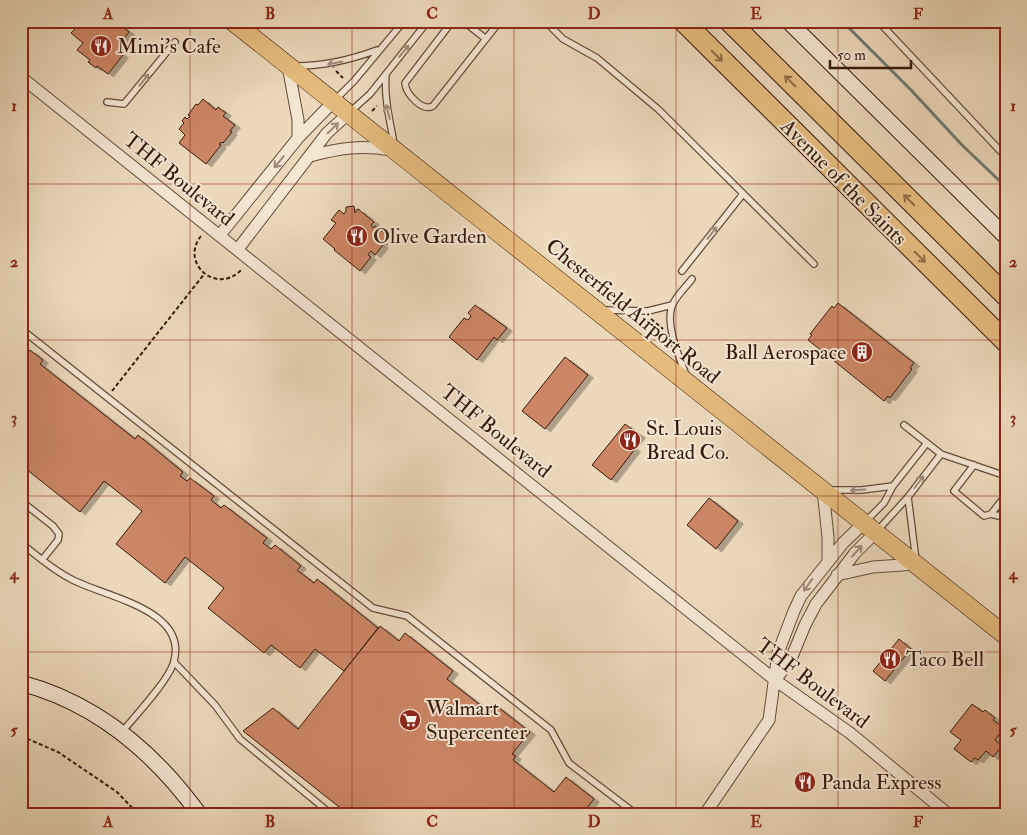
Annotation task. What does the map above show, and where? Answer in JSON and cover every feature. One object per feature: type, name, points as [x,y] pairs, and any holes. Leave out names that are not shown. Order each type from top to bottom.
[{"type":"highway","name":"Avenue of the Saints","points":[[683,21],[1006,342]]},
{"type":"highway","name":"Avenue of the Saints","points":[[729,21],[1006,296]]},
{"type":"main road","name":"Chesterfield Airport Road","points":[[232,21],[334,100],[348,114],[1006,636]]},
{"type":"street","points":[[788,21],[1006,237]]},
{"type":"street","points":[[288,66],[298,120],[298,138]]},
{"type":"street","name":"THF Boulevard","points":[[21,77],[775,680],[850,733],[948,814]]},
{"type":"street","points":[[220,235],[298,138],[334,100]]},
{"type":"street","points":[[238,249],[327,133],[348,114]]},
{"type":"street","points":[[310,156],[356,146],[395,151]]},
{"type":"street","points":[[823,490],[828,537],[828,560]]},
{"type":"street","points":[[775,680],[791,659],[816,604],[855,553],[870,528]]},
{"type":"street","points":[[705,814],[769,720],[778,653],[801,596],[843,543],[870,528]]},
{"type":"street","points":[[837,575],[873,567],[916,564]]},
{"type":"street","points":[[21,683],[57,695],[81,706],[122,732],[160,766],[199,814]]},
{"type":"lane","points":[[334,100],[354,81],[404,21]]},
{"type":"lane","points":[[348,114],[370,94],[428,21]]},
{"type":"lane","points":[[463,21],[486,39]]},
{"type":"lane","points":[[450,22],[405,83],[405,89],[408,94],[425,108],[433,106],[500,21]]},
{"type":"lane","points":[[545,21],[562,39],[597,58],[658,109],[814,264]]},
{"type":"lane","points":[[878,21],[1006,157]]},
{"type":"lane","points":[[107,102],[124,104],[175,42]]},
{"type":"lane","points":[[288,66],[321,66],[350,60],[379,49]]},
{"type":"lane","points":[[386,74],[384,92],[395,151]]},
{"type":"lane","points":[[682,271],[743,194]]},
{"type":"lane","points":[[690,386],[672,334],[672,305],[692,279]]},
{"type":"lane","points":[[596,310],[648,311],[672,305]]},
{"type":"lane","points":[[21,329],[373,608],[407,616],[551,730],[569,763],[636,814]]},
{"type":"lane","points":[[904,425],[941,454],[1006,476]]},
{"type":"lane","points":[[870,528],[894,486],[927,443]]},
{"type":"lane","points":[[870,528],[908,497],[941,454]]},
{"type":"lane","points":[[974,465],[954,492],[984,516],[991,514],[999,516],[1006,508]]},
{"type":"lane","points":[[823,490],[862,490],[894,486]]},
{"type":"lane","points":[[991,514],[1006,495]]},
{"type":"lane","points":[[908,497],[916,564]]},
{"type":"lane","points":[[21,501],[53,526],[59,534],[58,540],[42,560]]},
{"type":"lane","points":[[21,543],[71,580],[147,611],[162,620],[172,632],[176,647],[174,662],[167,675],[122,732]]},
{"type":"lane","points":[[174,662],[214,705],[240,739],[331,814]]},
{"type":"path","points":[[336,72],[343,78]]},
{"type":"path","points":[[371,102],[376,107],[372,111]]},
{"type":"path","points":[[208,226],[198,240],[194,250],[199,270],[212,278],[223,280],[232,278],[250,260]]},
{"type":"path","points":[[106,396],[113,390],[205,273]]},
{"type":"path","points":[[647,316],[665,330]]},
{"type":"path","points":[[21,736],[58,752],[117,792],[138,814]]},
{"type":"building","name":"Mimi's Cafe","points":[[83,21],[115,21],[129,32],[122,41],[124,43],[118,51],[123,55],[108,74],[88,62],[90,60],[77,50],[83,43],[71,33]]},
{"type":"building","points":[[203,99],[216,110],[218,107],[226,113],[223,116],[235,125],[230,131],[232,132],[223,143],[219,144],[221,145],[206,164],[179,143],[185,135],[179,129],[184,123],[182,121],[185,117],[187,119],[190,116],[188,115],[196,104],[198,105]]},
{"type":"building","points":[[354,206],[355,213],[358,209],[374,222],[371,225],[373,228],[375,226],[387,235],[381,243],[383,245],[375,255],[371,251],[368,255],[371,257],[360,271],[323,239],[336,223],[331,220],[339,210],[344,214],[346,207]]},
{"type":"building","name":"Ball Aerospace","points":[[838,303],[914,363],[910,368],[912,369],[890,398],[888,396],[884,401],[808,340],[812,335],[810,334],[832,306],[834,308]]},
{"type":"building","points":[[475,305],[507,328],[497,340],[494,337],[477,360],[449,337],[464,318],[468,320],[471,316],[468,313]]},
{"type":"building","points":[[21,349],[27,354],[30,350],[43,360],[40,364],[135,439],[138,435],[183,472],[180,476],[187,481],[190,478],[214,496],[211,500],[221,508],[224,505],[267,538],[263,543],[271,549],[275,545],[301,566],[297,570],[314,583],[317,579],[378,628],[344,671],[315,649],[300,668],[271,645],[264,653],[208,608],[224,588],[185,557],[165,583],[116,544],[142,511],[104,481],[80,512],[21,465]]},
{"type":"building","points":[[565,357],[588,375],[545,429],[522,411]]},
{"type":"building","points":[[625,424],[640,435],[631,446],[635,449],[611,480],[592,465]]},
{"type":"building","points":[[709,498],[738,521],[716,549],[687,525]]},
{"type":"building","name":"Walmart Supercenter","points":[[380,626],[399,641],[405,633],[453,671],[447,679],[488,711],[494,704],[530,732],[512,754],[516,756],[513,760],[554,792],[566,777],[594,799],[582,814],[348,814],[243,731],[273,708],[298,729]]},
{"type":"building","points":[[899,639],[911,649],[885,681],[873,671]]},
{"type":"building","points":[[972,704],[983,712],[985,710],[995,718],[993,720],[1004,728],[995,740],[1002,746],[993,757],[986,751],[978,760],[975,758],[971,762],[954,749],[961,740],[950,732]]},
{"type":"waterway","points":[[847,21],[849,28],[911,90],[962,145],[1006,187]]},
{"type":"waterway","points":[[21,808],[30,814]]},
{"type":"place","name":"Mimi's Cafe","points":[[101,46]]},
{"type":"place","name":"Olive Garden","points":[[357,236]]},
{"type":"place","name":"Ball Aerospace","points":[[862,352]]},
{"type":"place","name":"St. Louis Bread Co.","points":[[630,440]]},
{"type":"place","name":"Taco Bell","points":[[890,659]]},
{"type":"place","name":"Walmart Supercenter","points":[[410,720]]},
{"type":"place","name":"Panda Express","points":[[805,782]]}]
